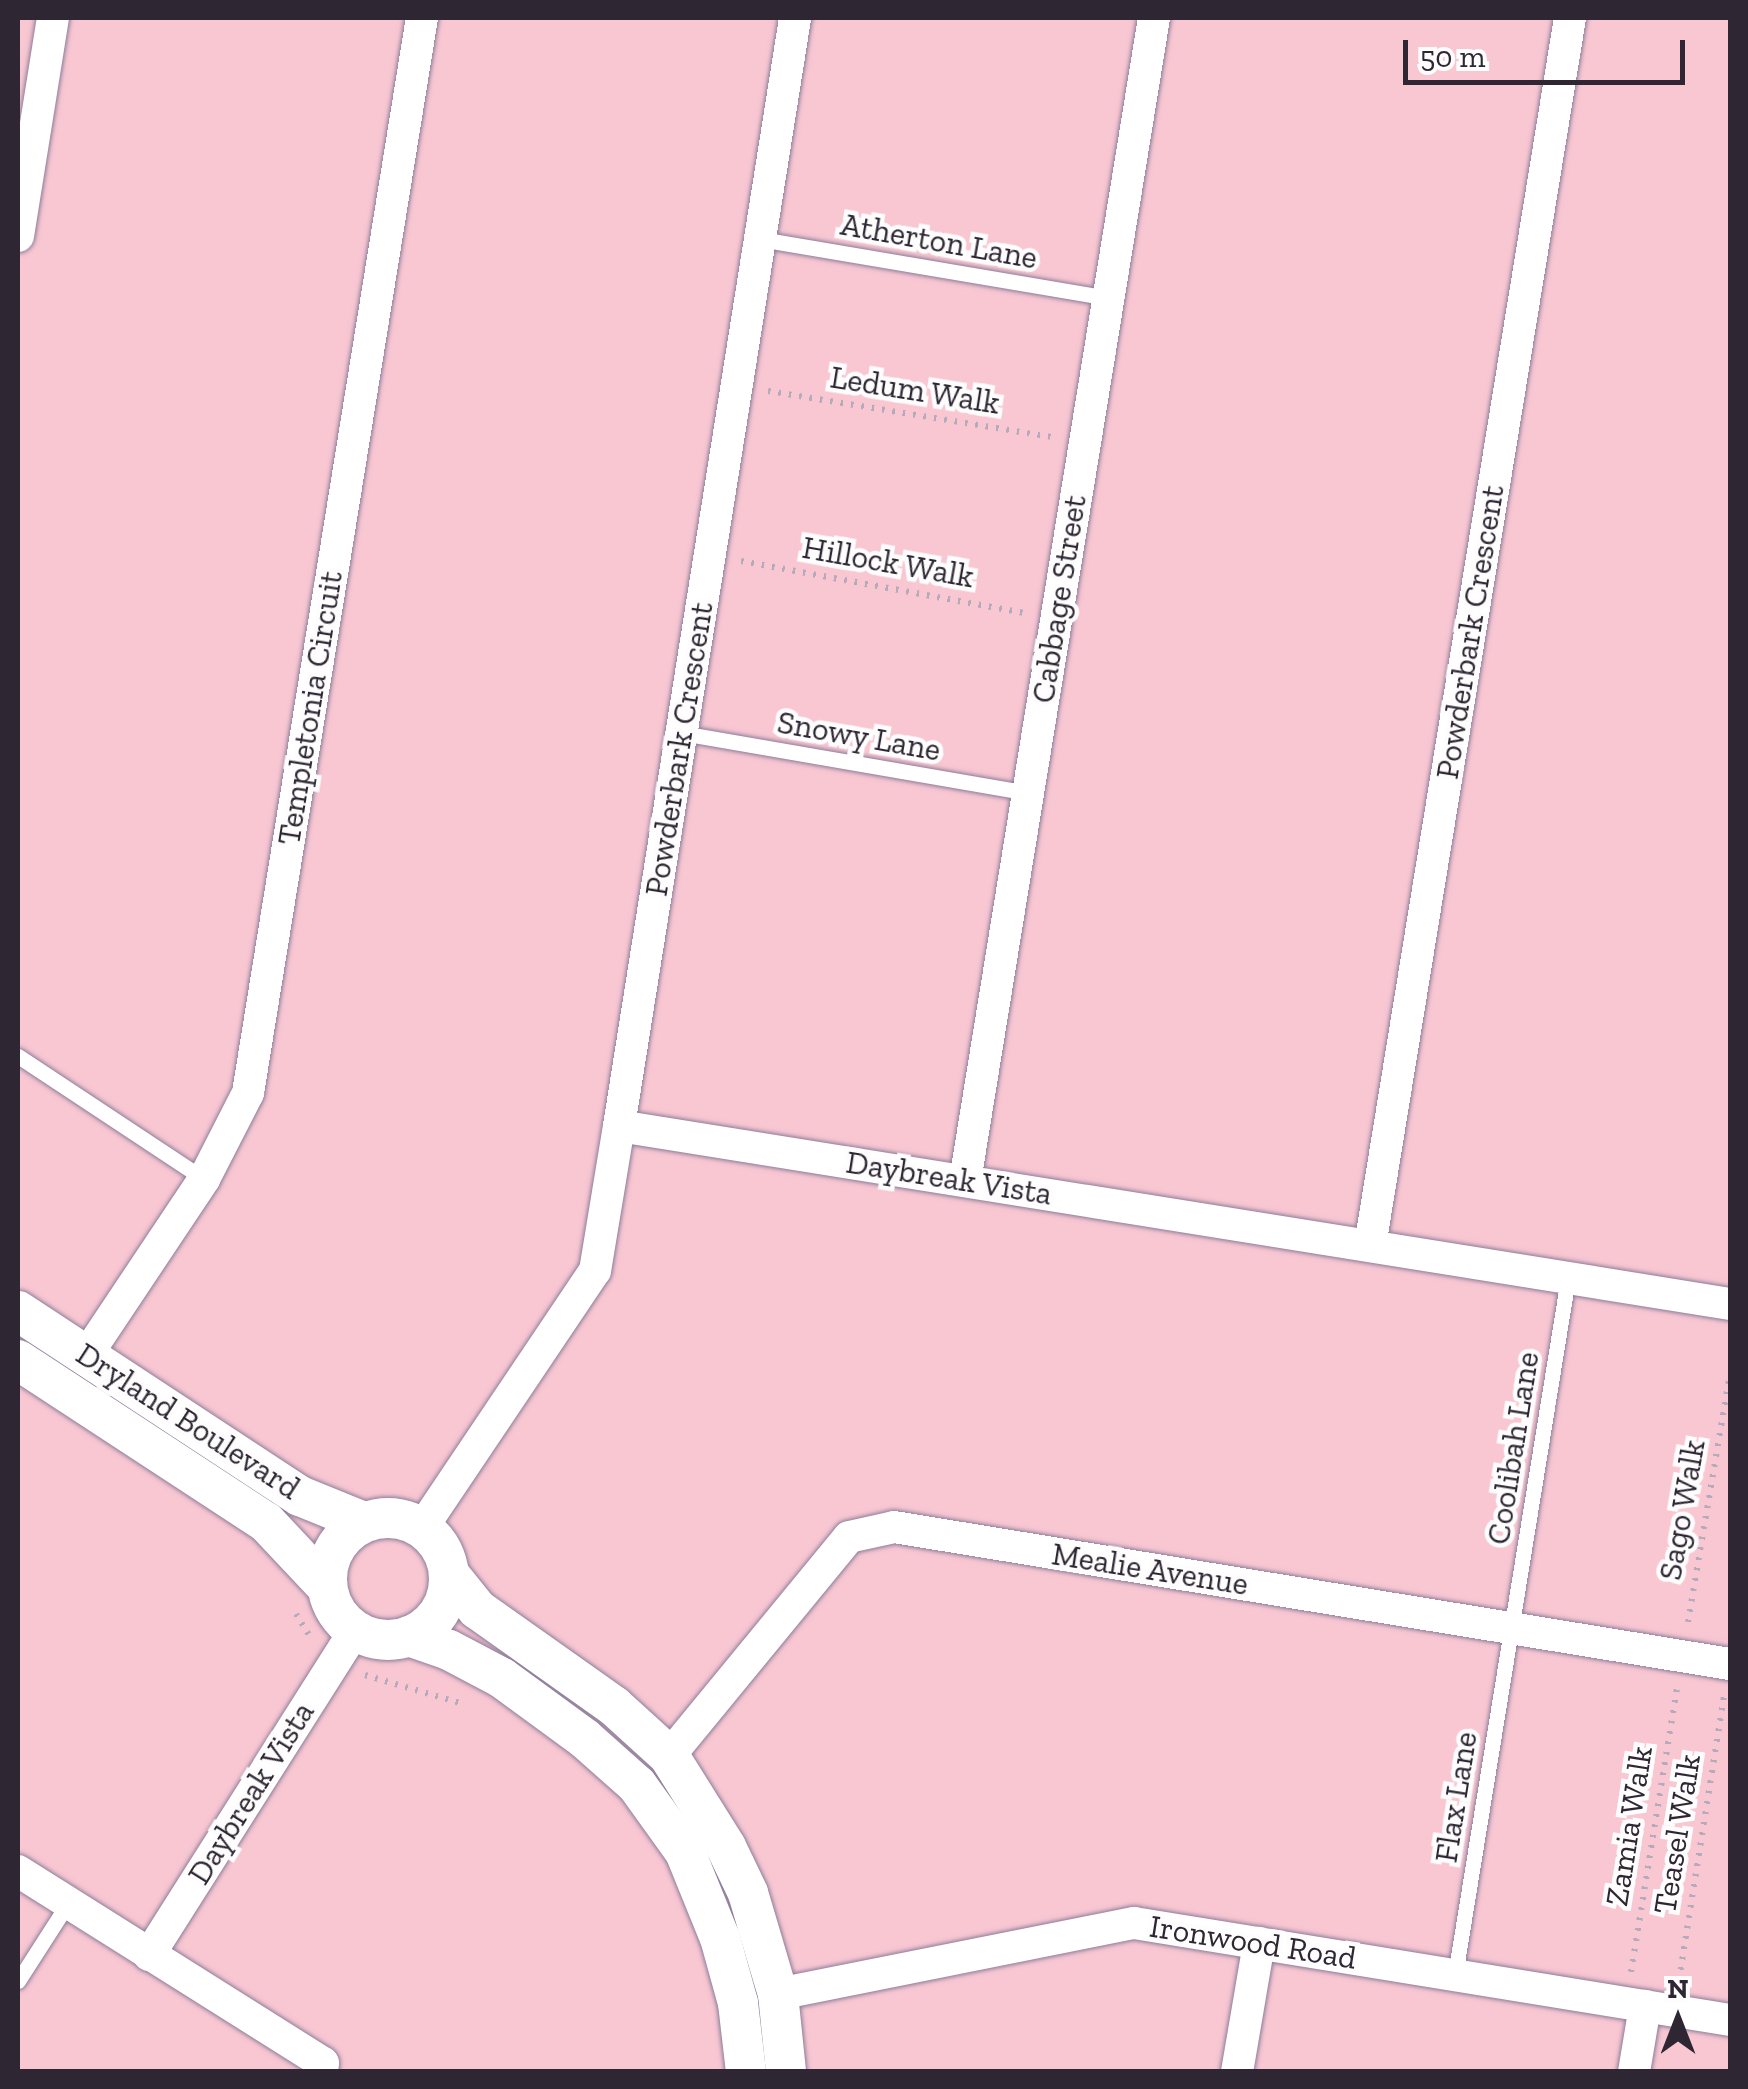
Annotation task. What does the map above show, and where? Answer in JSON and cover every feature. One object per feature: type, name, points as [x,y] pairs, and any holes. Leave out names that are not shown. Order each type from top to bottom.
[{"type":"street","points":[[18,236],[53,18]]},
{"type":"street","name":"Templetonia Circuit","points":[[86,1356],[204,1180],[248,1092],[422,18]]},
{"type":"street","name":"Powderbark Crescent","points":[[619,1126],[795,18]]},
{"type":"street","name":"Cabbage Street","points":[[964,1181],[1154,18]]},
{"type":"street","name":"Powderbark Crescent","points":[[1370,1246],[1570,18]]},
{"type":"street","points":[[422,1528],[596,1271],[619,1126]]},
{"type":"street","name":"Daybreak Vista","points":[[619,1126],[1730,1304]]},
{"type":"street","name":"Dryland Boulevard","points":[[18,1311],[300,1496],[364,1522]]},
{"type":"street","name":"Dryland Boulevard","points":[[18,1360],[266,1522],[326,1586]]},
{"type":"street","points":[[409,1636],[435,1618],[449,1590],[445,1556],[422,1528],[400,1519],[364,1522],[339,1541],[331,1555],[326,1586],[341,1619],[345,1645],[372,1638],[409,1636],[449,1650],[502,1678],[584,1738],[637,1785],[685,1852],[720,1938],[738,2002],[746,2072]]},
{"type":"street","name":"Mealie Avenue","points":[[669,1756],[849,1537],[894,1527],[1730,1664]]},
{"type":"street","points":[[449,1574],[478,1610],[614,1706],[669,1756],[726,1847],[748,1892],[778,1994],[786,2072]]},
{"type":"street","name":"Daybreak Vista","points":[[149,1955],[345,1645]]},
{"type":"street","points":[[18,1871],[323,2063],[322,2072]]},
{"type":"street","name":"Ironwood Road","points":[[778,1994],[1134,1923],[1730,2020]]},
{"type":"street","points":[[1237,2072],[1258,1943]]},
{"type":"street","points":[[1634,2072],[1648,2007]]},
{"type":"lane","name":"Atherton Lane","points":[[760,239],[1108,298]]},
{"type":"lane","name":"Snowy Lane","points":[[682,733],[1028,792]]},
{"type":"lane","points":[[18,1056],[204,1180]]},
{"type":"lane","name":"Coolibah Lane","points":[[1511,1628],[1568,1278]]},
{"type":"lane","name":"Flax Lane","points":[[1455,1975],[1511,1628]]},
{"type":"lane","points":[[18,1981],[68,1903]]},
{"type":"path","name":"Ledum Walk","points":[[737,386],[1084,442]]},
{"type":"path","name":"Hillock Walk","points":[[710,555],[1056,619]]},
{"type":"path","name":"Sago Walk","points":[[1682,1656],[1730,1374]]},
{"type":"path","points":[[288,1601],[318,1649],[345,1645],[382,1681],[480,1710]]},
{"type":"path","name":"Zamia Walk","points":[[1648,2007],[1682,1656]]},
{"type":"path","name":"Teasel Walk","points":[[1648,2007],[1730,1664]]},
{"type":"shaded area","points":[[18,18],[1730,18],[1730,2071],[18,2071]]}]
